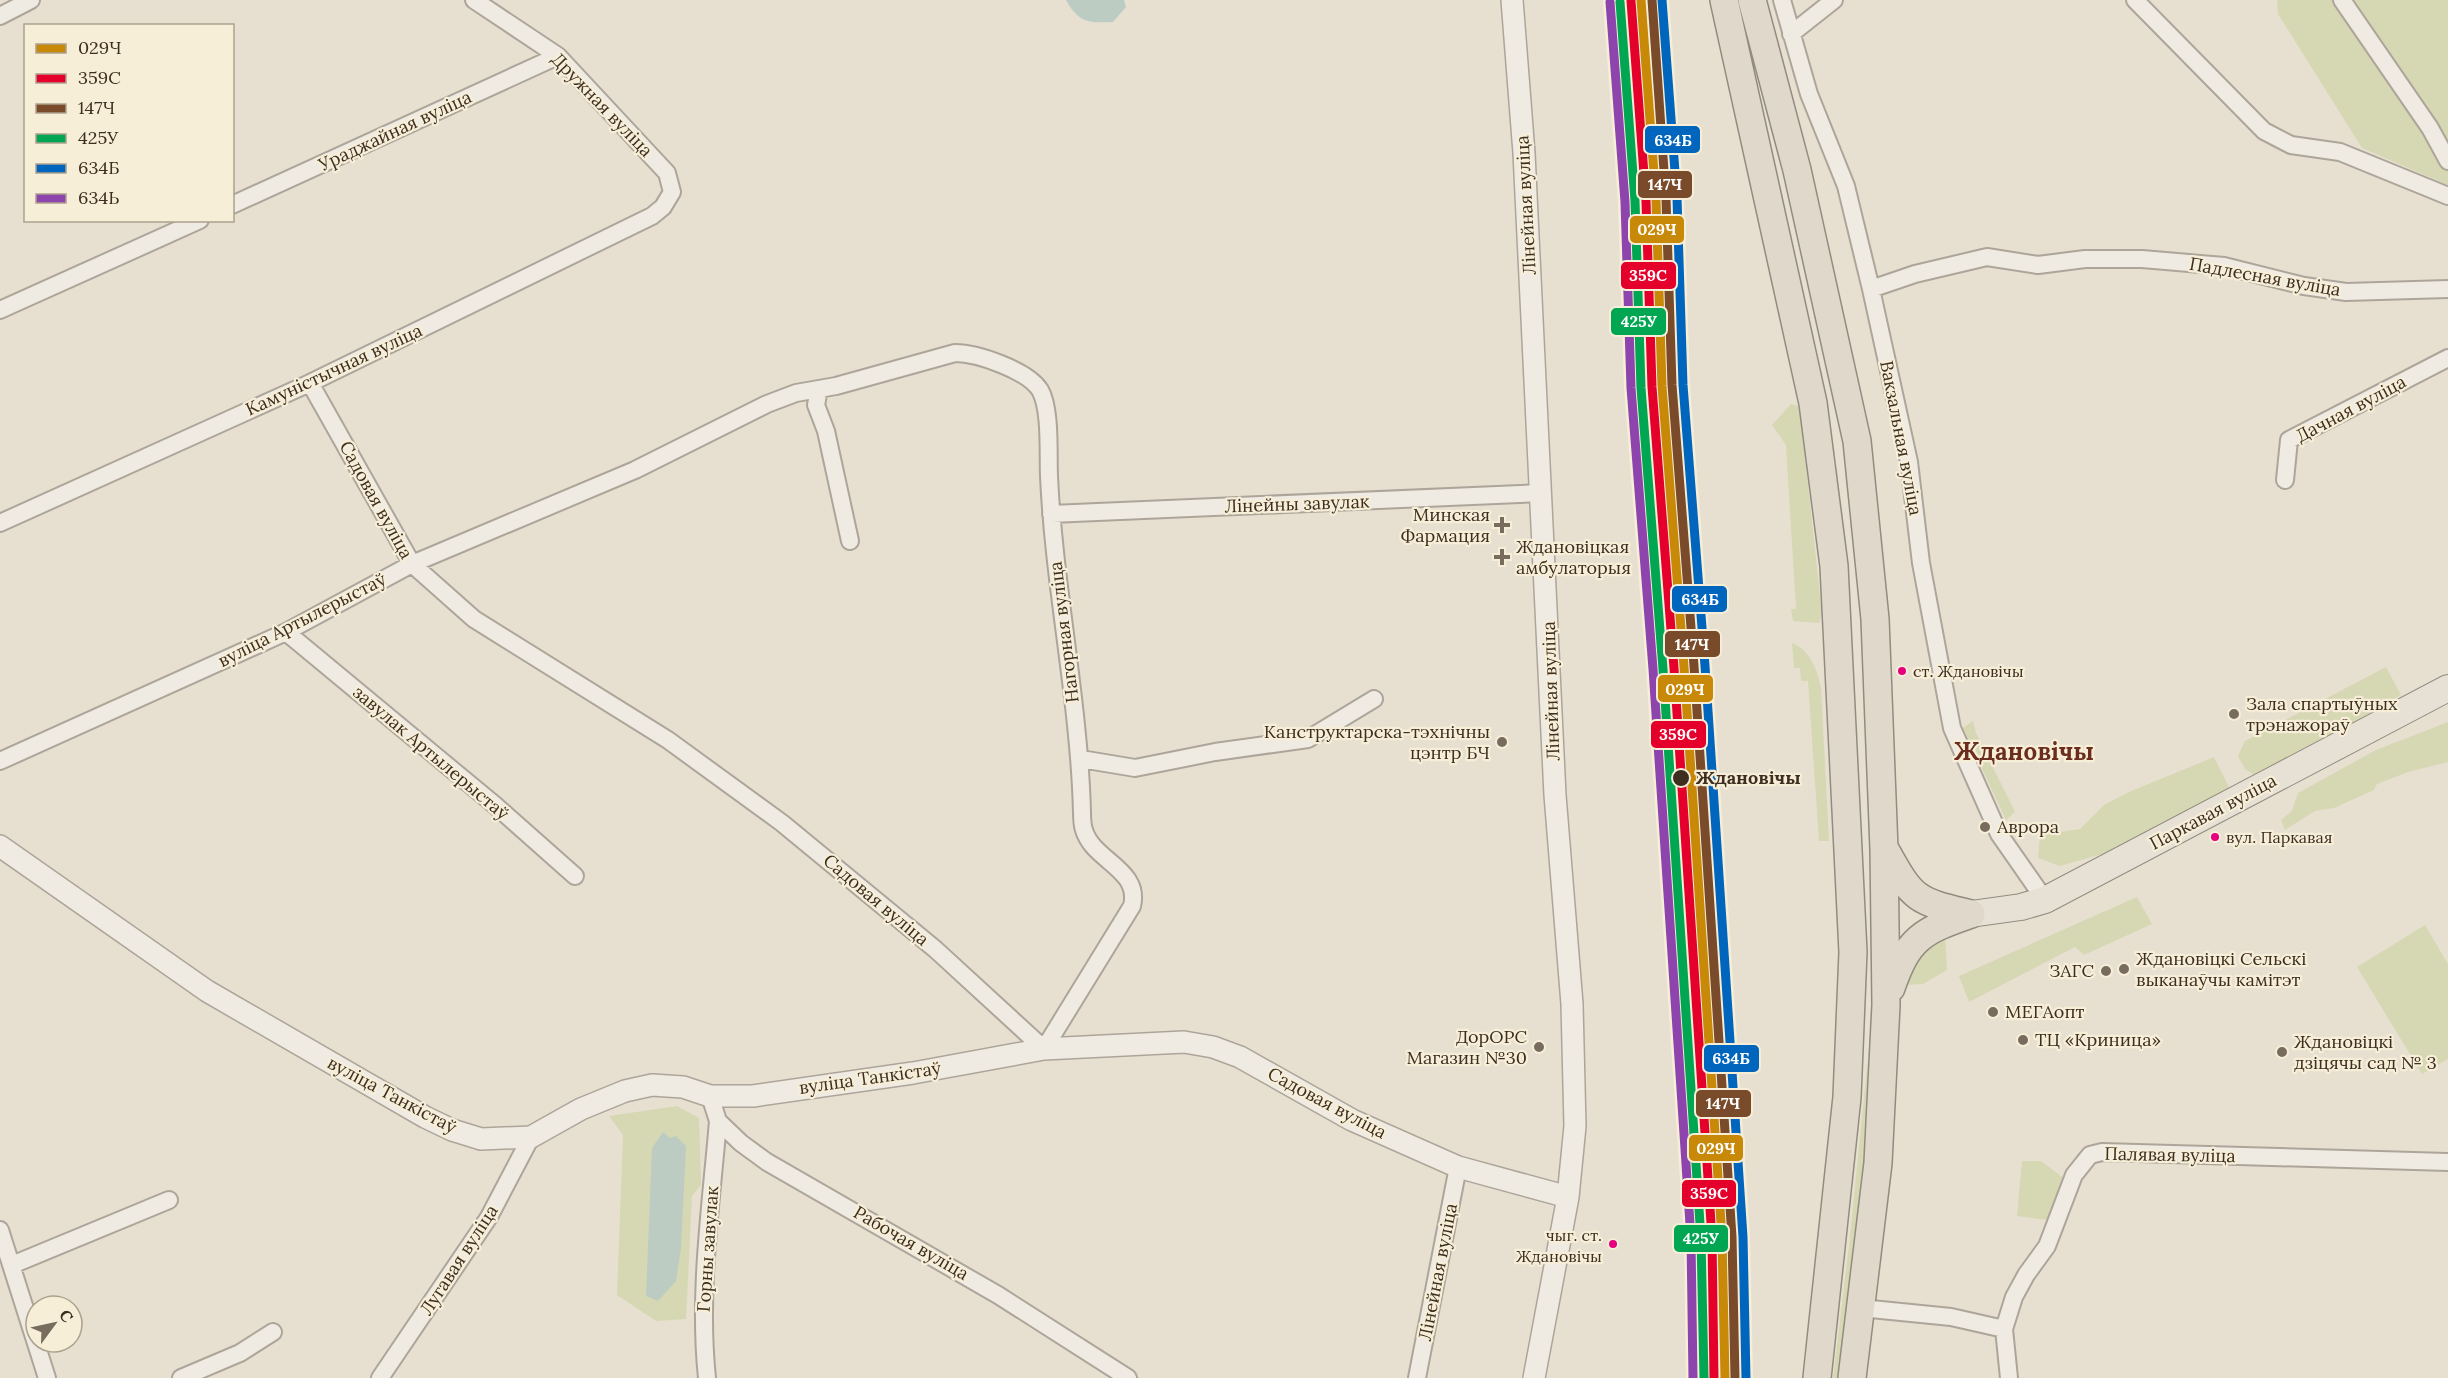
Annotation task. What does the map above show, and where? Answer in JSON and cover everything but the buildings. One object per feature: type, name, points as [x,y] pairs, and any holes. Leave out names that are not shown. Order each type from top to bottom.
[{"type":"highway","points":[[1724,0],[1813,403],[1836,601],[1850,858],[1853,952],[1851,1039],[1836,1213],[1817,1378]]},
{"type":"highway","points":[[1752,0],[1797,170],[1857,441],[1875,619],[1884,849],[1886,1005],[1878,1163],[1852,1378]]},
{"type":"highway","points":[[1884,849],[1910,891],[1924,901],[1971,914]]},
{"type":"highway","points":[[1886,1005],[1901,957],[1911,946],[1940,925],[1971,914]]},
{"type":"main road","name":"Паркавая вуліца","points":[[1971,914],[2021,907],[2045,900],[2448,688]]},
{"type":"street","points":[[0,15],[31,0]]},
{"type":"street","name":"Дружная вуліца","points":[[474,0],[558,56],[667,173],[672,192],[663,207]]},
{"type":"street","name":"Лінейная вуліца","points":[[1512,0],[1524,153],[1555,795],[1572,1004],[1575,1126],[1568,1197],[1534,1378]]},
{"type":"street","name":"Вакзальная вуліца","points":[[1782,0],[1809,94],[1846,186],[1871,289],[1909,462],[1922,563],[1952,728],[1999,834],[2045,900]]},
{"type":"street","points":[[1791,34],[1834,0]]},
{"type":"street","points":[[2135,0],[2264,132],[2291,145],[2340,152],[2448,196]]},
{"type":"street","points":[[2342,0],[2430,128],[2448,161]]},
{"type":"street","name":"Ураджайная вуліца","points":[[234,205],[558,56]]},
{"type":"street","name":"Камуністычная вуліца","points":[[0,523],[310,383],[649,218],[663,207]]},
{"type":"street","points":[[0,310],[196,222]]},
{"type":"street","name":"Падлесная вуліца","points":[[1871,289],[1915,274],[1987,257],[2038,266],[2085,259],[2142,259],[2224,266],[2304,286],[2346,292],[2448,289]]},
{"type":"street","name":"Нагорная вуліца","points":[[828,387],[955,353],[970,353],[1033,379],[1042,393],[1046,419],[1051,514],[1081,759],[1083,830],[1098,851],[1127,878],[1135,893],[1132,906],[1044,1049]]},
{"type":"street","name":"Дачная вуліца","points":[[2284,480],[2289,440],[2448,358]]},
{"type":"street","name":"Садовая вуліца","points":[[310,383],[412,564],[474,619],[668,740],[782,823],[926,941],[1044,1049],[1184,1042],[1213,1047],[1240,1057],[1352,1120],[1458,1167],[1568,1197]]},
{"type":"street","points":[[828,387],[816,405],[826,431],[850,541]]},
{"type":"street","name":"вуліца Артылерыстаў","points":[[0,760],[286,632],[412,564],[636,470],[767,404],[796,393],[828,387]]},
{"type":"street","name":"Лінейны завулак","points":[[1051,514],[1542,493]]},
{"type":"street","name":"завулак Артылерыстаў","points":[[286,632],[496,806],[575,876]]},
{"type":"street","points":[[1081,759],[1135,768],[1215,752],[1308,739],[1374,699]]},
{"type":"street","name":"вуліца Танкістаў","points":[[0,846],[207,991],[425,1117],[452,1131],[481,1139],[531,1137],[581,1109],[625,1091],[652,1085],[683,1087],[710,1096],[753,1096],[913,1073],[1044,1049]]},
{"type":"street","name":"Рабочая вуліца","points":[[710,1096],[718,1120],[741,1143],[767,1162],[980,1283],[1128,1378]]},
{"type":"street","name":"Горны завулак","points":[[707,1378],[703,1340],[707,1223],[718,1120]]},
{"type":"street","name":"Лугавая вуліца","points":[[380,1378],[489,1217],[531,1137]]},
{"type":"street","name":"Палявая вуліца","points":[[2004,1329],[2018,1290],[2047,1246],[2074,1175],[2090,1155],[2102,1152],[2448,1162]]},
{"type":"street","name":"Лінейная вуліца","points":[[1417,1378],[1458,1167]]},
{"type":"street","points":[[12,1265],[169,1200]]},
{"type":"street","points":[[0,1230],[47,1378]]},
{"type":"street","points":[[1861,1308],[1951,1317],[2004,1329],[2009,1378]]},
{"type":"street","points":[[181,1378],[240,1353],[273,1332]]},
{"type":"green space","points":[[2277,0],[2448,0],[2448,185],[2362,148],[2278,14]]},
{"type":"green space","points":[[1791,404],[1798,406],[1802,429],[1822,614],[1819,623],[1793,621],[1791,609],[1796,609],[1786,445],[1772,425]]},
{"type":"green space","points":[[1792,643],[1804,650],[1812,661],[1821,688],[1829,841],[1819,841],[1808,681],[1801,681],[1800,668],[1794,668]]},
{"type":"green space","points":[[2386,667],[2401,695],[2254,775],[2245,769],[2238,756],[2245,741]]},
{"type":"green space","points":[[1973,721],[1976,733],[2015,812],[2006,820],[1963,728]]},
{"type":"green space","points":[[2448,722],[2448,762],[2408,772],[2377,784],[2374,790],[2334,808],[2315,811],[2285,830],[2281,820],[2292,811],[2298,793],[2376,750]]},
{"type":"green space","points":[[2214,757],[2230,789],[2106,853],[2060,866],[2038,858],[2040,835],[2080,829],[2104,805],[2129,792]]},
{"type":"green space","points":[[2137,897],[2152,924],[2084,955],[2075,947],[1969,1002],[1959,976]]},
{"type":"green space","points":[[2425,925],[2448,964],[2448,1059],[2422,1074],[2357,967]]},
{"type":"green space","points":[[1945,931],[1947,970],[1923,984],[1906,985],[1907,968]]},
{"type":"green space","points":[[1882,980],[1859,1249],[1841,1378],[1833,1378],[1875,989]]},
{"type":"green space","points":[[677,1106],[699,1118],[701,1185],[692,1196],[686,1319],[656,1321],[617,1295],[623,1135],[609,1116]]},
{"type":"green space","points":[[2022,1161],[2041,1161],[2065,1179],[2048,1220],[2017,1216]]},
{"type":"shaded area","points":[[1066,0],[1124,0],[1126,7],[1113,22],[1091,22],[1075,13]]},
{"type":"shaded area","points":[[663,1132],[670,1138],[676,1136],[686,1146],[681,1248],[676,1281],[658,1301],[646,1296],[652,1148]]},
{"type":"railway","points":[[1667,197],[1674,385],[1694,667]]},
{"type":"railway","points":[[1710,884],[1738,1304],[1738,1378]]},
{"type":"transit line","name":"029Ч","points":[[1641,0],[1656,200],[1662,386],[1684,667],[1722,1238],[1725,1378]]},
{"type":"transit line","name":"147Ч","points":[[1652,0],[1666,199],[1672,385],[1694,666],[1732,1237],[1735,1378]]},
{"type":"transit line","name":"634Б","points":[[1662,0],[1677,198],[1683,385],[1705,666],[1743,1237],[1746,1378]]},
{"type":"transit line","name":"359С","points":[[1631,1],[1646,201],[1652,387],[1674,668],[1712,1238],[1714,1378]]},
{"type":"transit line","name":"634Ь","points":[[1610,2],[1625,202],[1631,388],[1653,669],[1691,1239],[1693,1378]]},
{"type":"transit line","name":"425У","points":[[1620,2],[1635,201],[1641,388],[1663,669],[1701,1239],[1704,1378]]},
{"type":"place","name":"Минская Фармация","points":[[1502,525]]},
{"type":"place","name":"Ждановіцкая амбулаторыя","points":[[1502,557]]},
{"type":"place","name":"ст. Ждановічы","points":[[1902,671]]},
{"type":"place","name":"Зала спартыўных трэнажораў","points":[[2234,714]]},
{"type":"place","name":"Канструктарска-тэхнічны цэнтр БЧ","points":[[1502,742]]},
{"type":"place","name":"Ждановічы","points":[[1681,778]]},
{"type":"place","name":"Аврора","points":[[1985,827]]},
{"type":"place","name":"вул. Паркавая","points":[[2215,837]]},
{"type":"place","name":"Ждановіцкі Сельскі выканаўчы камітэт","points":[[2124,969]]},
{"type":"place","name":"ЗАГС","points":[[2106,971]]},
{"type":"place","name":"МЕГАопт","points":[[1993,1012]]},
{"type":"place","name":"ТЦ «Криница»","points":[[2023,1040]]},
{"type":"place","name":"ДорОРС Магазин №30","points":[[1539,1047]]},
{"type":"place","name":"Ждановіцкі дзіцячы сад № 3","points":[[2282,1052]]},
{"type":"place","name":"чыг. ст. Ждановічы","points":[[1613,1244]]},
{"type":"district","name":"Ждановічы","points":[[2024,752]]}]
